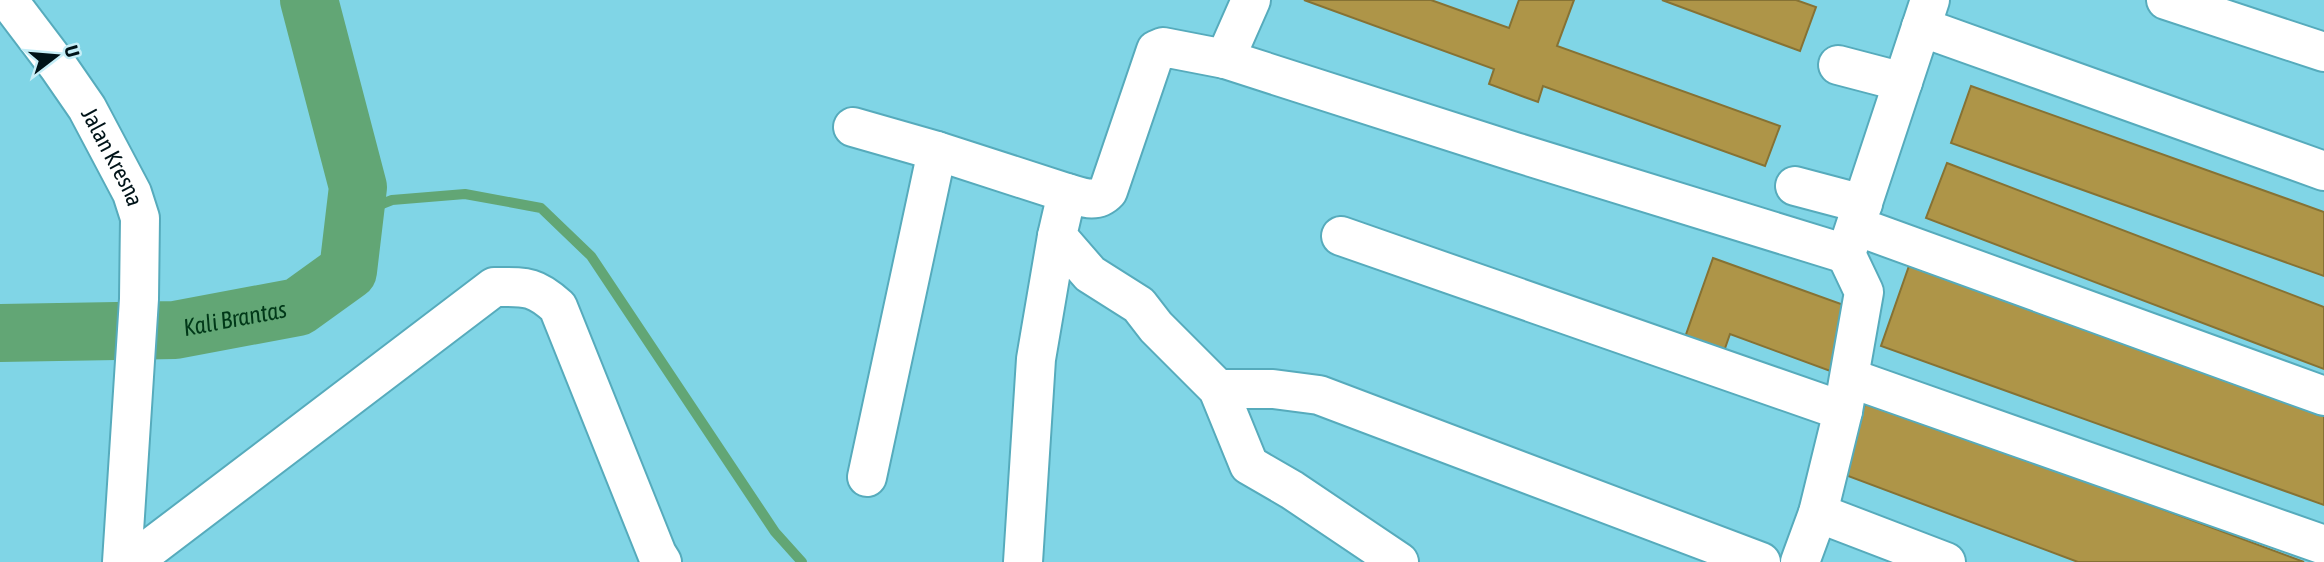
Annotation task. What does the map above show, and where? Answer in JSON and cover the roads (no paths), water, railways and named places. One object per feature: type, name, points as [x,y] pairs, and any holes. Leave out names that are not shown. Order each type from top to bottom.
[{"type":"street","name":"Jalan Kresna","points":[[8,0],[87,108],[132,193],[142,224],[122,562]]},
{"type":"street","points":[[1226,59],[1251,0]]},
{"type":"street","points":[[2166,0],[2253,13],[2324,52]]},
{"type":"street","points":[[1800,562],[1818,513],[1847,395],[1864,292],[1855,228],[1925,13],[2324,171]]},
{"type":"street","points":[[853,127],[1093,200],[1104,196],[1108,191],[1158,48],[1163,47],[1226,59],[1515,152],[1855,228],[2324,396]]},
{"type":"street","points":[[1838,65],[1903,82]]},
{"type":"street","points":[[867,477],[937,151]]},
{"type":"street","points":[[1795,186],[1855,228]]},
{"type":"street","points":[[1023,562],[1036,359],[1067,193]]},
{"type":"street","points":[[1057,236],[1090,274],[1139,305],[1156,327],[1219,389],[1249,465],[1292,490],[1399,562]]},
{"type":"street","points":[[1341,236],[2324,545]]},
{"type":"street","points":[[132,562],[494,286],[524,287],[542,292],[558,307],[662,562]]},
{"type":"street","points":[[1219,389],[1273,389],[1319,395],[1761,562]]},
{"type":"street","points":[[1818,513],[1946,562]]},
{"type":"waterway","name":"Kali Brantas","points":[[0,333],[175,330],[298,307],[348,271],[358,187],[309,0]]},
{"type":"waterway","points":[[354,215],[392,200],[465,194],[541,208],[591,256],[775,532],[802,562]]}]
